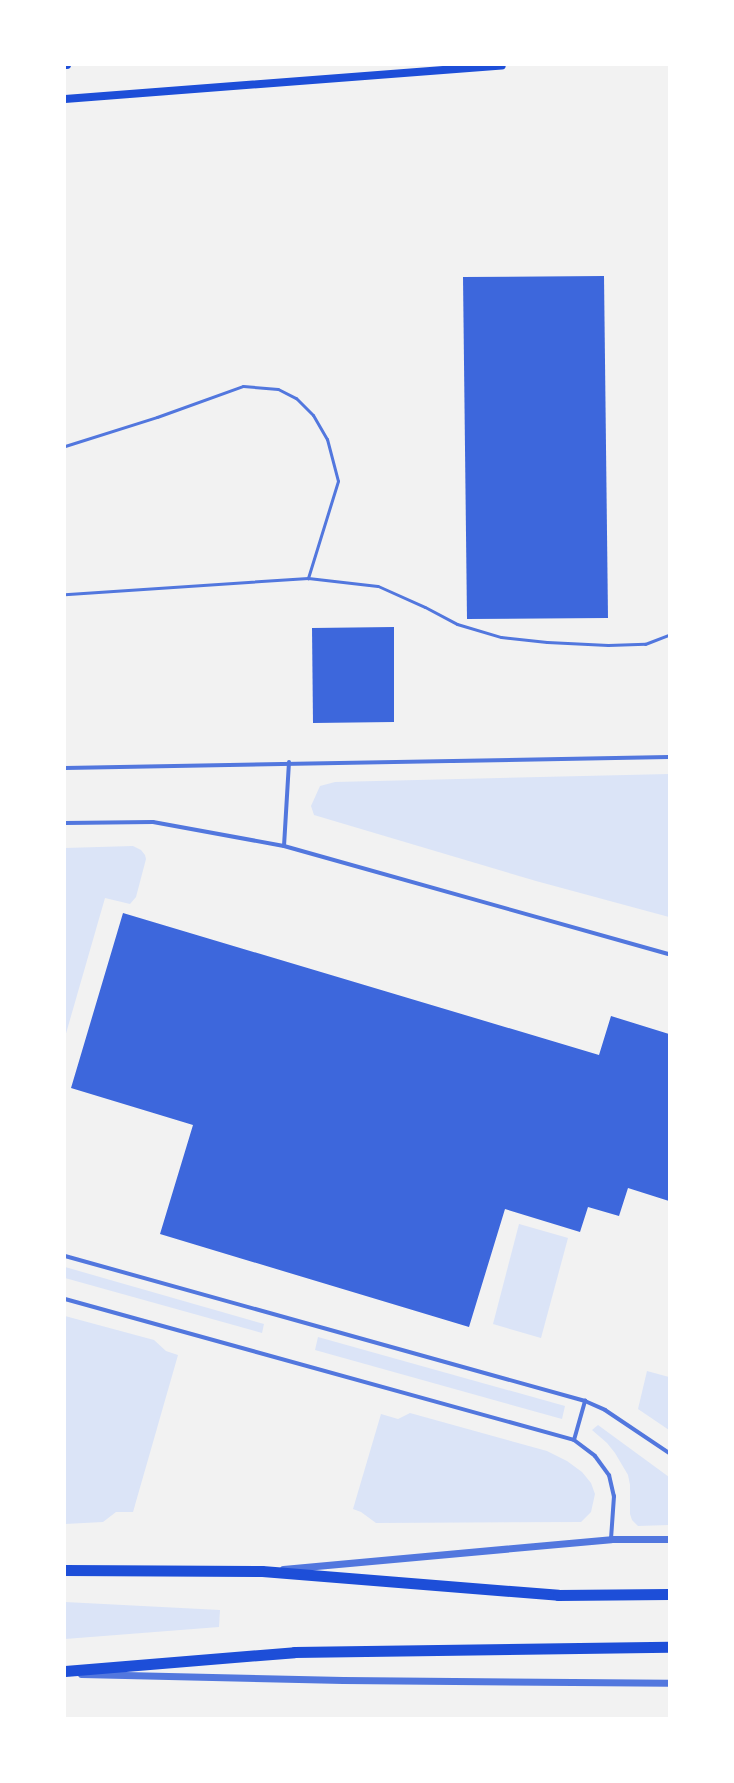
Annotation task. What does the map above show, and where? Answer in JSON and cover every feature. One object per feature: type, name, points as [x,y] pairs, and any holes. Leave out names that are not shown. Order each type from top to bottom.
[{"type":"highway","points":[[65,1570],[262,1570],[558,1595],[669,1594]]},
{"type":"highway","points":[[65,1671],[294,1652],[669,1647]]},
{"type":"main road","points":[[65,99],[502,65]]},
{"type":"street","points":[[65,768],[290,762],[669,757]]},
{"type":"street","points":[[284,846],[290,762]]},
{"type":"street","points":[[65,823],[153,822],[284,846],[669,954]]},
{"type":"street","points":[[65,1256],[585,1401],[605,1410],[669,1454]]},
{"type":"street","points":[[65,1299],[574,1440],[596,1456],[609,1475],[614,1496],[611,1539]]},
{"type":"street","points":[[574,1440],[585,1401]]},
{"type":"street","points":[[262,1570],[611,1539],[669,1539]]},
{"type":"street","points":[[65,1674],[343,1680],[669,1683]]},
{"type":"lane","points":[[65,446],[157,417],[243,386],[278,389],[296,398],[313,415],[327,439],[338,481],[308,578]]},
{"type":"lane","points":[[65,594],[308,578],[378,586],[425,607],[457,624],[500,637],[547,642],[608,645],[645,644],[669,635]]},
{"type":"shaded area","points":[[669,774],[669,917],[536,881],[314,815],[311,806],[320,786],[335,782]]},
{"type":"shaded area","points":[[133,846],[141,850],[146,859],[136,897],[130,904],[105,898],[65,1037],[65,848]]},
{"type":"shaded area","points":[[519,1224],[568,1238],[541,1338],[493,1324]]},
{"type":"shaded area","points":[[65,1267],[264,1324],[262,1333],[65,1278]]},
{"type":"shaded area","points":[[65,1316],[154,1340],[166,1351],[178,1355],[133,1512],[116,1512],[103,1522],[65,1524]]},
{"type":"shaded area","points":[[318,1337],[565,1406],[562,1419],[315,1350]]},
{"type":"shaded area","points":[[647,1371],[669,1377],[669,1430],[638,1409]]},
{"type":"shaded area","points":[[410,1413],[547,1451],[567,1461],[582,1472],[591,1483],[595,1494],[591,1512],[581,1522],[376,1523],[361,1512],[353,1509],[381,1414],[398,1419]]},
{"type":"shaded area","points":[[598,1425],[669,1477],[669,1525],[638,1526],[632,1520],[630,1514],[630,1485],[628,1475],[615,1453],[607,1443],[592,1430]]},
{"type":"shaded area","points":[[65,1602],[220,1610],[219,1627],[65,1639]]},
{"type":"building","points":[[604,276],[608,618],[467,619],[463,277]]},
{"type":"building","points":[[394,627],[394,722],[313,723],[312,628]]},
{"type":"building","points":[[123,913],[599,1055],[611,1016],[669,1034],[669,1201],[628,1188],[619,1216],[588,1207],[580,1232],[505,1209],[469,1327],[160,1234],[193,1125],[71,1088]]}]
